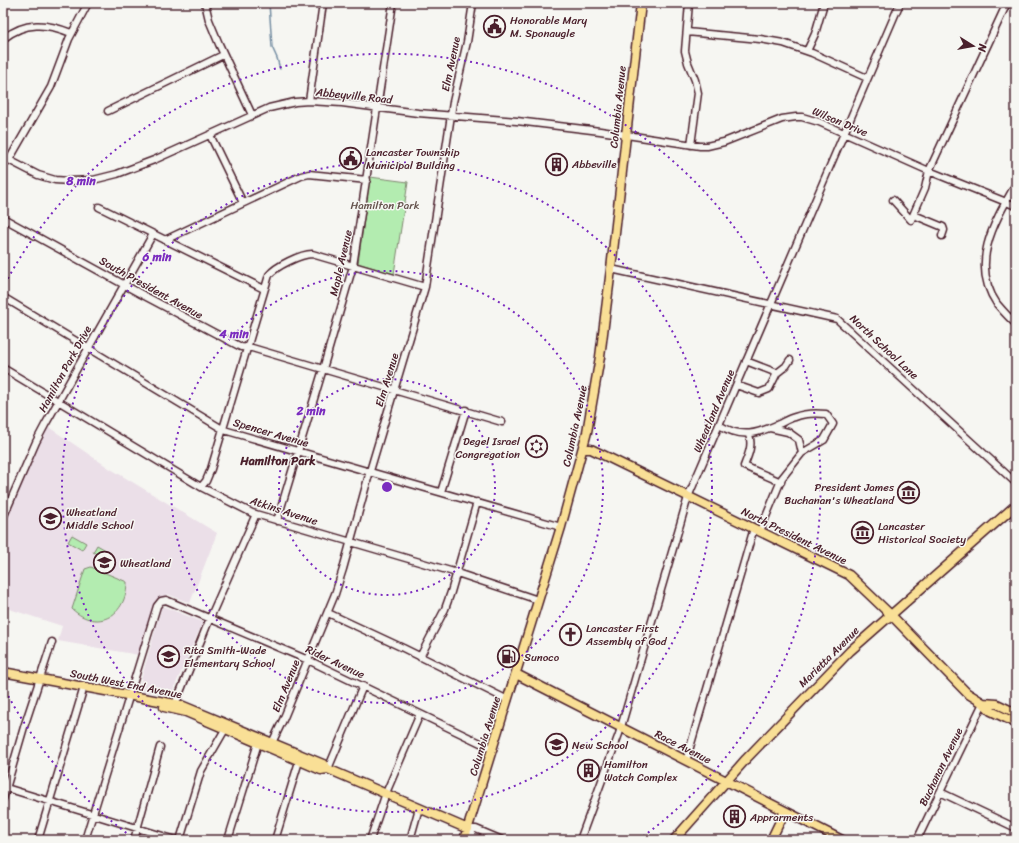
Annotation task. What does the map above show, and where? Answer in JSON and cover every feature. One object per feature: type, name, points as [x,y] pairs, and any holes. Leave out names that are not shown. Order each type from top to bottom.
[{"type":"main road","name":"Columbia Avenue","points":[[464,840],[516,674],[588,432],[596,385],[611,269],[641,3]]},
{"type":"main road","name":"North President Avenue","points":[[583,449],[590,449],[849,575],[890,614],[971,697],[983,703],[991,711],[1016,723]]},
{"type":"main road","name":"Marietta Avenue","points":[[674,840],[726,782],[864,637],[1016,505]]},
{"type":"main road","name":"South West End Avenue","points":[[3,672],[39,682]]},
{"type":"main road","name":"Race Avenue","points":[[516,674],[841,840]]},
{"type":"main road","name":"South West End Avenue","points":[[3,678],[39,682],[174,706],[188,707],[258,743],[271,745]]},
{"type":"main road","name":"North President Avenue","points":[[983,703],[997,704],[1016,713]]},
{"type":"main road","name":"South West End Avenue","points":[[226,727],[300,758],[321,770],[328,769],[468,829]]},
{"type":"main road","points":[[771,840],[785,811]]},
{"type":"street","points":[[6,159],[51,87],[71,33],[88,3]]},
{"type":"street","points":[[205,3],[209,20],[223,55],[252,115]]},
{"type":"street","points":[[309,101],[323,3]]},
{"type":"street","name":"Maple Avenue","points":[[277,521],[353,266],[393,3]]},
{"type":"street","name":"Elm Avenue","points":[[271,745],[328,613],[343,570],[370,471],[425,287],[451,116],[467,42],[473,3]]},
{"type":"street","points":[[689,3],[686,32],[686,57],[695,80],[698,93],[691,145]]},
{"type":"street","points":[[807,51],[815,34],[824,3]]},
{"type":"street","name":"Wheatland Avenue","points":[[580,840],[621,728],[688,497],[900,3]]},
{"type":"street","points":[[892,200],[911,220],[925,188],[929,171],[1007,3]]},
{"type":"street","points":[[3,39],[21,29],[37,25],[53,26],[71,33]]},
{"type":"street","points":[[686,32],[760,39],[783,43],[807,51],[868,78]]},
{"type":"street","points":[[108,111],[223,55]]},
{"type":"street","name":"Abbeyville Road","points":[[6,159],[47,178],[61,181],[86,181],[117,174],[154,160],[252,115],[282,104],[309,101],[342,102],[378,108],[451,116],[517,121],[627,136]]},
{"type":"street","name":"Wilson Drive","points":[[627,136],[707,146],[714,145],[778,121],[796,117],[819,122],[929,171],[1016,206]]},
{"type":"street","points":[[210,134],[243,203]]},
{"type":"street","points":[[165,240],[301,176],[309,174],[367,180]]},
{"type":"street","points":[[1016,184],[1005,202],[988,241],[985,252],[985,270],[989,287],[1001,308],[1016,324]]},
{"type":"street","points":[[99,208],[264,289]]},
{"type":"street","points":[[914,215],[943,227],[944,230],[942,236]]},
{"type":"street","name":"South President Avenue","points":[[3,218],[194,323],[241,347],[252,348],[466,410],[502,422]]},
{"type":"street","name":"Hamilton Park Drive","points":[[3,518],[36,442],[153,234]]},
{"type":"street","points":[[201,487],[210,474],[264,289],[269,275],[274,269],[308,254],[320,256],[425,287]]},
{"type":"street","name":"North School Lane","points":[[611,269],[833,318],[840,321],[1016,483]]},
{"type":"street","name":"Spencer Avenue","points":[[3,297],[224,430],[560,527]]},
{"type":"street","points":[[736,385],[759,393],[769,389],[777,373],[786,366],[790,360]]},
{"type":"street","points":[[746,361],[777,373]]},
{"type":"street","name":"Atkins Avenue","points":[[3,368],[201,487],[256,514],[457,573],[538,600]]},
{"type":"street","points":[[441,492],[466,410]]},
{"type":"street","points":[[686,761],[757,530],[781,482],[802,453],[824,440],[833,424],[826,414],[814,413],[795,416],[749,435],[734,433],[719,425]]},
{"type":"street","points":[[769,428],[788,432],[798,440],[802,453]]},
{"type":"street","points":[[749,435],[751,440],[750,450],[744,466],[781,482]]},
{"type":"street","points":[[420,657],[445,609],[477,502]]},
{"type":"street","points":[[174,706],[210,618],[256,514]]},
{"type":"street","name":"Rider Avenue","points":[[129,698],[157,606],[161,601],[166,600],[308,660],[493,749]]},
{"type":"street","points":[[328,613],[508,700]]},
{"type":"street","points":[[3,799],[5,788],[52,642]]},
{"type":"street","points":[[328,769],[363,686]]},
{"type":"street","points":[[38,840],[84,690]]},
{"type":"street","points":[[86,840],[129,698]]},
{"type":"street","name":"Buchanan Avenue","points":[[917,840],[983,703]]},
{"type":"street","points":[[370,840],[386,793],[420,714]]},
{"type":"street","points":[[180,840],[201,771],[226,727]]},
{"type":"street","points":[[228,840],[258,743]]},
{"type":"street","points":[[134,840],[160,748]]},
{"type":"street","points":[[275,840],[300,758]]},
{"type":"street","points":[[5,788],[176,840]]},
{"type":"street","points":[[940,792],[1016,828]]},
{"type":"street","points":[[410,840],[419,808]]},
{"type":"street","points":[[468,829],[474,836],[484,840]]},
{"type":"street","points":[[468,829],[476,829],[502,840]]},
{"type":"shaded area","name":"Wheatland","points":[[41,425],[50,428],[109,468],[217,533],[190,603],[167,594],[157,602],[139,655],[58,641],[62,626],[3,607],[3,511]]},
{"type":"shaded area","name":"Rita Smith-Wade Elementary School","points":[[162,606],[203,622],[171,695],[138,690]]},
{"type":"green space","name":"Hamilton Park","points":[[370,177],[408,182],[394,274],[358,263]]},
{"type":"green space","points":[[72,535],[86,543],[82,550],[68,542]]},
{"type":"green space","points":[[97,545],[111,553],[108,560],[93,552]]},
{"type":"green space","points":[[91,567],[127,582],[126,594],[122,604],[109,617],[101,620],[92,620],[82,616],[72,609],[85,569]]},
{"type":"waterway","points":[[269,3],[272,47],[280,69]]},
{"type":"place","name":"Honorable Mary M. Sponaugle","points":[[495,26]]},
{"type":"place","name":"Lancaster Township Municipal Building","points":[[350,158]]},
{"type":"place","name":"Abbeville","points":[[557,164]]},
{"type":"place","name":"Degel Israel Congregation","points":[[536,447]]},
{"type":"place","name":"President James Buchanan's Wheatland","points":[[909,493]]},
{"type":"place","name":"Wheatland Middle School","points":[[50,518]]},
{"type":"place","name":"Lancaster Historical Society","points":[[862,532]]},
{"type":"place","name":"Wheatland","points":[[104,563]]},
{"type":"place","name":"Lancaster First Assembly of God","points":[[571,634]]},
{"type":"place","name":"Rita Smith-Wade Elementary School","points":[[168,656]]},
{"type":"place","name":"Sunoco","points":[[509,657]]},
{"type":"place","name":"New School","points":[[556,745]]},
{"type":"place","name":"Hamilton Watch Complex","points":[[588,770]]},
{"type":"place","name":"Apprarments","points":[[735,817]]},
{"type":"district","name":"Hamilton Park","points":[[278,461]]}]
